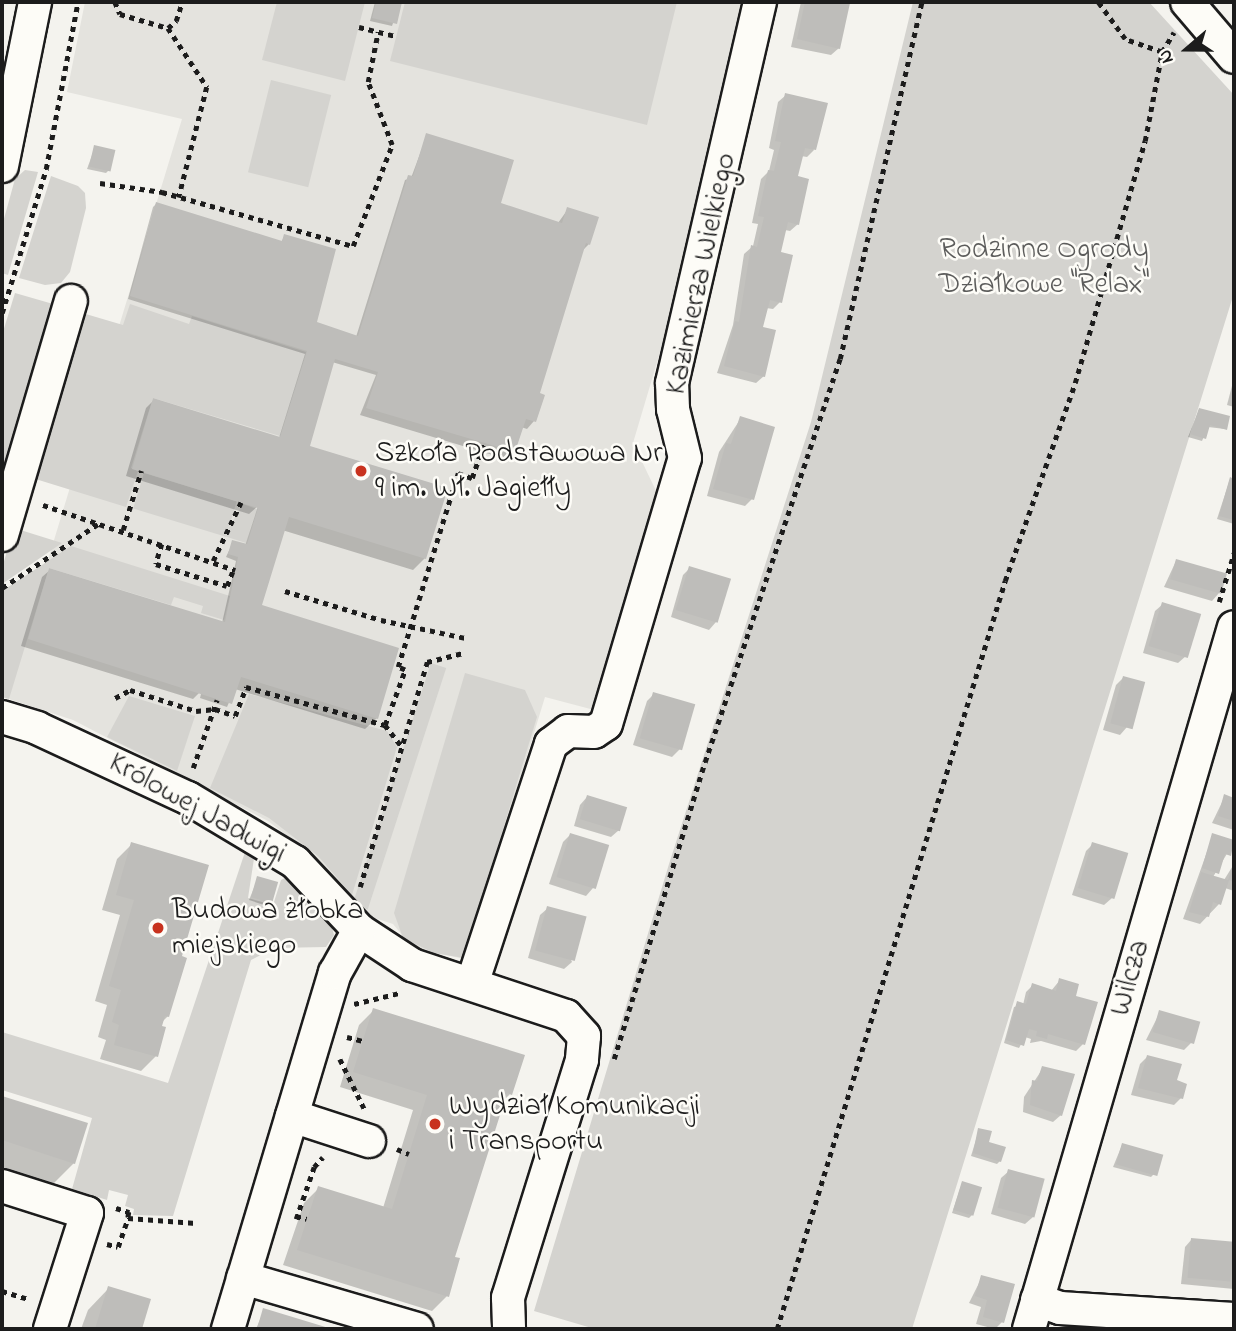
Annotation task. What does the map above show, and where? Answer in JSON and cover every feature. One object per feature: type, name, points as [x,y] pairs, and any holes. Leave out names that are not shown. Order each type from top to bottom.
[{"type":"street","points":[[2,166],[35,2]]},
{"type":"street","name":"Kazimierza Wielkiego","points":[[472,984],[551,744],[568,731],[594,732],[606,724],[685,458],[673,409],[672,383],[760,2]]},
{"type":"street","points":[[1187,2],[1234,57]]},
{"type":"street","points":[[2,535],[71,301]]},
{"type":"street","name":"Wilcza","points":[[1033,1315],[1234,627]]},
{"type":"street","name":"Królowej Jadwigi","points":[[2,717],[37,728],[188,798],[295,862],[431,973],[566,1016],[584,1036],[582,1060],[508,1298],[509,1329]]},
{"type":"street","points":[[228,1329],[335,973],[357,915]]},
{"type":"street","points":[[292,1116],[369,1141]]},
{"type":"street","points":[[2,1186],[87,1213],[50,1329]]},
{"type":"street","points":[[243,1278],[416,1329]]},
{"type":"street","points":[[1033,1315],[1060,1308],[1234,1319]]},
{"type":"path","points":[[2,313],[46,169],[78,2]]},
{"type":"path","points":[[115,2],[120,14],[168,28],[206,87],[179,197]]},
{"type":"path","points":[[168,28],[176,21],[182,2]]},
{"type":"path","points":[[612,1068],[705,762],[840,359],[922,2]]},
{"type":"path","points":[[777,1329],[1004,581],[1075,383],[1145,141],[1162,52],[1125,39],[1098,2]]},
{"type":"path","points":[[359,27],[396,36]]},
{"type":"path","points":[[100,183],[179,197],[353,246],[392,145],[368,82],[378,32]]},
{"type":"path","points":[[385,725],[405,670],[398,667],[458,473],[472,478],[484,443]]},
{"type":"path","points":[[123,531],[141,471]]},
{"type":"path","points":[[213,562],[241,502]]},
{"type":"path","points":[[65,512],[162,544],[234,570],[227,586],[156,564],[162,544]]},
{"type":"path","points":[[2,587],[99,524]]},
{"type":"path","points":[[285,591],[381,620],[411,623],[466,638]]},
{"type":"path","points":[[357,915],[427,662],[462,653]]},
{"type":"path","points":[[115,698],[130,690],[196,711],[215,709],[235,716],[246,687],[385,725],[402,747]]},
{"type":"path","points":[[189,781],[217,700]]},
{"type":"path","points":[[349,1014],[352,1003],[359,1006],[420,986],[431,973]]},
{"type":"path","points":[[340,1045],[345,1025]]},
{"type":"path","points":[[342,1036],[363,1041]]},
{"type":"path","points":[[337,1054],[374,1126],[369,1141],[409,1154]]},
{"type":"path","points":[[293,1227],[314,1167],[330,1153]]},
{"type":"path","points":[[296,1216],[307,1219]]},
{"type":"shaded area","name":"Szkoła Podstawowa Nr 9 im. Wł. Jagiełły","points":[[85,2],[742,2],[680,285],[633,443],[660,499],[598,711],[545,697],[465,959],[426,951],[407,941],[393,924],[362,914],[316,858],[268,821],[73,720],[6,698],[182,119],[67,92]]},
{"type":"green space","points":[[277,2],[365,2],[345,81],[262,60]]},
{"type":"green space","points":[[405,2],[677,2],[647,125],[390,61]]},
{"type":"green space","name":"Rodzinne Ogrody Działkowe \"Relax\"","points":[[913,2],[1149,2],[1234,95],[1234,293],[912,1329],[595,1329],[534,1311],[669,864],[811,422]]},
{"type":"green space","points":[[271,80],[331,95],[308,187],[248,172]]},
{"type":"green space","points":[[25,170],[38,172],[8,275],[2,273],[2,226],[15,179]]},
{"type":"green space","points":[[51,176],[78,186],[85,193],[86,208],[70,272],[61,283],[45,285],[19,278]]},
{"type":"green space","points":[[15,293],[60,306],[10,473],[2,471],[2,335]]},
{"type":"green space","points":[[130,304],[189,324],[192,316],[306,352],[280,436],[153,398],[131,468],[138,471],[126,507],[29,477],[79,312],[123,325]]},
{"type":"green space","points":[[144,473],[237,501],[226,537],[133,508]]},
{"type":"green space","points":[[243,504],[257,509],[246,543],[224,536]]},
{"type":"green space","points":[[14,528],[62,543],[2,584],[2,568]]},
{"type":"green space","points":[[71,546],[230,596],[224,620],[201,613],[203,606],[174,597],[171,605],[49,568],[9,699],[2,697],[2,591]]},
{"type":"green space","points":[[431,663],[446,668],[368,910],[353,905]]},
{"type":"green space","points":[[465,673],[525,690],[537,717],[464,958],[434,953],[403,938],[394,913]]},
{"type":"green space","points":[[249,694],[387,731],[397,747],[352,895],[318,856],[269,818],[210,788]]},
{"type":"green space","points":[[129,696],[195,716],[177,771],[107,737]]},
{"type":"green space","points":[[247,846],[255,852],[248,898],[273,905],[281,880],[287,877],[330,920],[334,935],[326,947],[274,948],[251,960],[173,1216],[133,1215],[134,1209],[125,1206],[128,1195],[109,1190],[107,1200],[72,1189],[92,1118],[2,1090],[2,1032],[168,1083]]},
{"type":"building","points":[[376,2],[402,2],[397,24],[372,18]]},
{"type":"building","points":[[805,2],[850,3],[840,49],[797,39]]},
{"type":"building","points":[[785,93],[828,103],[816,150],[805,148],[798,176],[809,179],[799,225],[788,222],[781,252],[793,255],[782,303],[770,300],[763,327],[776,330],[765,377],[724,366],[735,321],[739,322],[751,245],[757,247],[764,217],[758,216],[768,170],[774,171],[781,142],[775,141]]},
{"type":"building","points":[[426,133],[514,160],[501,203],[562,223],[567,207],[599,217],[590,245],[586,243],[540,393],[545,395],[536,422],[526,419],[515,452],[366,408],[378,372],[335,359],[310,446],[448,488],[426,559],[289,517],[262,605],[399,648],[378,719],[241,677],[232,704],[28,639],[49,568],[225,622],[238,557],[228,554],[232,540],[247,544],[258,508],[132,469],[153,398],[280,437],[307,351],[130,296],[156,202],[282,241],[284,234],[336,249],[317,322],[358,336],[408,175],[413,176]]},
{"type":"building","points":[[94,145],[115,150],[110,171],[89,166]]},
{"type":"building","points":[[1199,408],[1230,416],[1227,430],[1210,425],[1206,439],[1190,434]]},
{"type":"building","points":[[740,416],[775,427],[754,500],[713,489],[726,443],[731,444]]},
{"type":"building","points":[[1230,477],[1234,479],[1234,520],[1219,516]]},
{"type":"building","points":[[1176,559],[1227,574],[1221,594],[1170,579]]},
{"type":"building","points":[[689,566],[731,579],[718,623],[676,610]]},
{"type":"building","points":[[1162,602],[1201,614],[1188,658],[1149,646]]},
{"type":"building","points":[[1123,676],[1145,682],[1133,729],[1110,723]]},
{"type":"building","points":[[653,692],[695,704],[682,750],[640,738]]},
{"type":"building","points":[[1224,794],[1234,798],[1234,821],[1218,816]]},
{"type":"building","points":[[587,795],[627,807],[620,831],[580,819]]},
{"type":"building","points":[[570,833],[609,845],[596,889],[557,877]]},
{"type":"building","points":[[1212,833],[1234,840],[1231,856],[1225,854],[1219,874],[1202,868]]},
{"type":"building","name":"Budowa żłobka miejskiego","points":[[131,842],[209,865],[182,956],[187,958],[169,1017],[165,1016],[162,1026],[166,1027],[158,1057],[114,1045],[119,1025],[112,1022],[121,990],[109,986],[134,900],[116,895]]},
{"type":"building","points":[[1092,842],[1128,853],[1114,899],[1078,888]]},
{"type":"building","points":[[1234,863],[1234,882],[1229,880],[1221,905],[1213,902],[1209,917],[1189,912],[1201,872],[1228,880]]},
{"type":"building","points":[[257,876],[278,882],[272,903],[251,897]]},
{"type":"building","points":[[547,906],[587,917],[575,961],[535,950]]},
{"type":"building","points":[[1059,978],[1079,984],[1076,996],[1098,1002],[1085,1045],[1048,1034],[1047,1039],[1036,1036],[1037,1031],[1029,1029],[1024,1046],[1006,1040],[1017,1001],[1026,1004],[1032,983],[1056,991]]},
{"type":"building","name":"Wydział Komunikacji i Transportu","points":[[373,1008],[525,1055],[512,1095],[507,1093],[455,1257],[460,1258],[449,1297],[297,1250],[318,1186],[392,1209],[427,1095],[353,1072]]},
{"type":"building","points":[[1159,1010],[1200,1022],[1194,1044],[1153,1032]]},
{"type":"building","points":[[1147,1055],[1182,1064],[1177,1080],[1187,1084],[1183,1099],[1138,1088]]},
{"type":"building","points":[[1042,1066],[1075,1074],[1062,1116],[1030,1105],[1032,1080],[1037,1081]]},
{"type":"building","points":[[2,1096],[88,1123],[75,1164],[2,1140]]},
{"type":"building","points":[[978,1128],[992,1131],[989,1142],[1006,1147],[1001,1162],[973,1153]]},
{"type":"building","points":[[1122,1143],[1163,1155],[1157,1176],[1116,1164]]},
{"type":"building","points":[[1008,1169],[1045,1179],[1034,1217],[998,1208]]},
{"type":"building","points":[[962,1181],[982,1187],[973,1216],[953,1210]]},
{"type":"building","points":[[1191,1238],[1234,1242],[1230,1282],[1188,1278]]},
{"type":"building","points":[[981,1275],[1015,1284],[1004,1323],[983,1317],[987,1300],[975,1296]]},
{"type":"building","points":[[108,1286],[151,1299],[142,1329],[95,1329]]},
{"type":"building","points":[[263,1308],[332,1329],[257,1329]]},
{"type":"place","name":"Szkoła Podstawowa Nr 9 im. Wł. Jagiełły","points":[[361,471]]},
{"type":"place","name":"Budowa żłobka miejskiego","points":[[158,928]]},
{"type":"place","name":"Wydział Komunikacji i Transportu","points":[[435,1124]]}]
